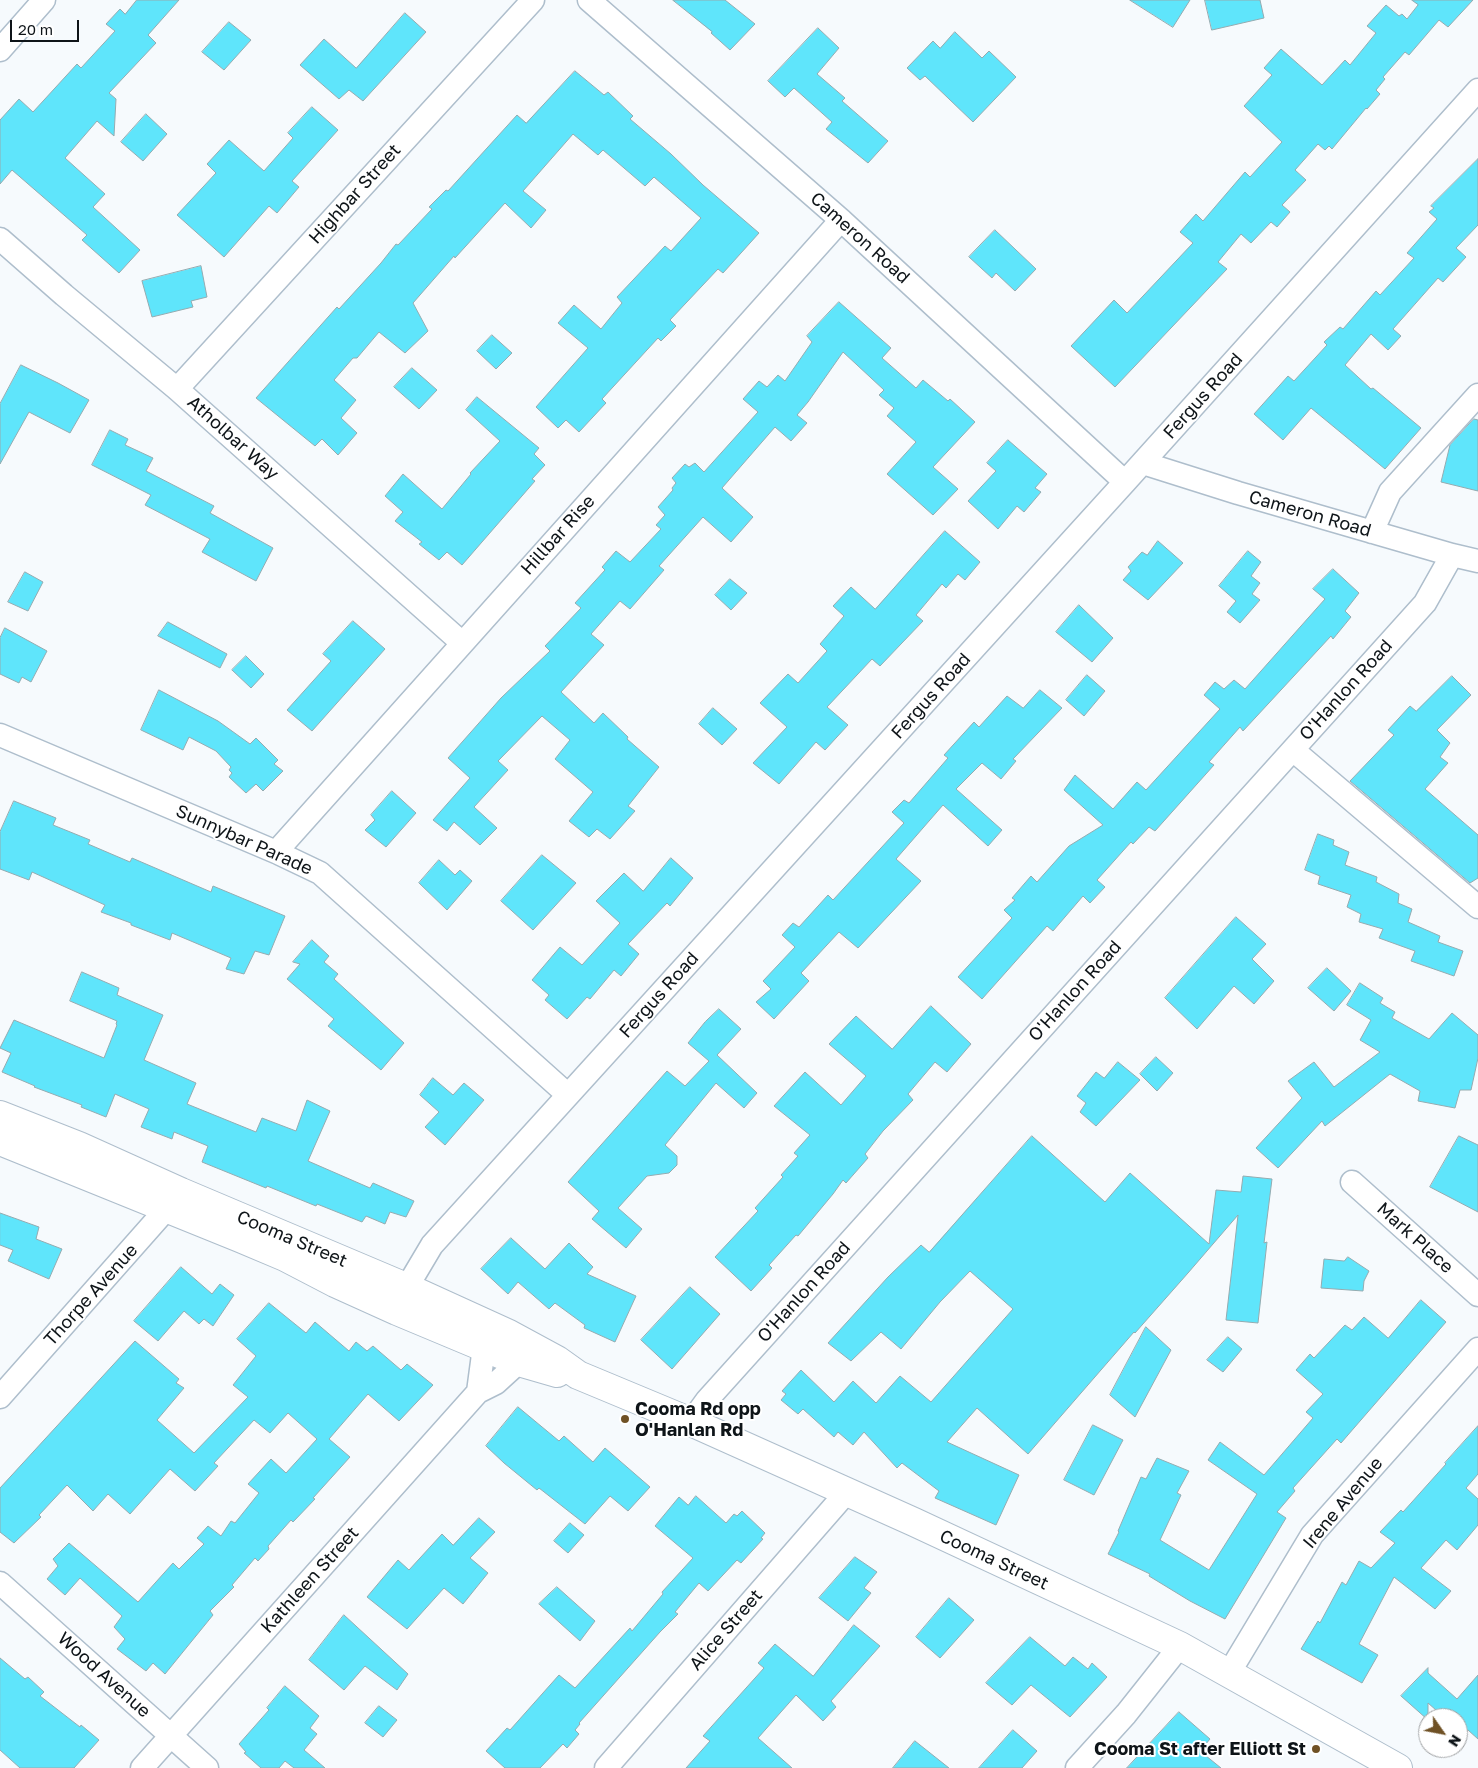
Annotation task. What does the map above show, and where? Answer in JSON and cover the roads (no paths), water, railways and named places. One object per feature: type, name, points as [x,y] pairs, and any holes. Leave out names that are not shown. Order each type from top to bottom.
[{"type":"main road","name":"Cooma Street","points":[[0,1115],[79,1146],[174,1201],[335,1283],[402,1299],[509,1334],[557,1360],[578,1375],[691,1422],[914,1522],[1180,1646],[1398,1768]]},
{"type":"main road","name":"Cooma Street","points":[[0,1141],[174,1201]]},
{"type":"main road","name":"Cooma Street","points":[[402,1299],[484,1347],[519,1362],[556,1373],[578,1375]]},
{"type":"street","points":[[0,50],[44,0]]},
{"type":"street","name":"Highbar Street","points":[[178,388],[532,0]]},
{"type":"street","name":"Cameron Road","points":[[589,0],[841,220],[1126,482]]},
{"type":"street","name":"Fergus Road","points":[[402,1299],[432,1245],[1126,482],[1478,90]]},
{"type":"street","name":"Hillbar Rise","points":[[276,852],[461,642],[841,220]]},
{"type":"street","name":"Atholbar Way","points":[[0,239],[64,295],[178,388],[461,642]]},
{"type":"street","points":[[1372,532],[1390,492],[1478,394]]},
{"type":"street","name":"Cameron Road","points":[[1143,462],[1238,493],[1478,561]]},
{"type":"street","name":"O'Hanlon Road","points":[[691,1422],[707,1400],[1425,603],[1452,555]]},
{"type":"street","name":"Sunnybar Parade","points":[[0,735],[276,852],[320,874],[568,1095]]},
{"type":"street","points":[[1293,750],[1478,907]]},
{"type":"street","name":"Mark Place","points":[[1352,1182],[1478,1295]]},
{"type":"street","name":"Thorpe Avenue","points":[[0,1398],[174,1201]]},
{"type":"street","points":[[478,1392],[484,1347]]},
{"type":"street","name":"Irene Avenue","points":[[1229,1673],[1312,1535],[1478,1349]]},
{"type":"street","name":"Kathleen Street","points":[[142,1768],[478,1392],[496,1383],[519,1362]]},
{"type":"street","name":"Alice Street","points":[[606,1768],[846,1492]]},
{"type":"street","name":"Wood Avenue","points":[[0,1583],[208,1768]]},
{"type":"street","points":[[1077,1768],[1126,1714],[1180,1646]]},
{"type":"place","name":"Cooma Rd opp O'Hanlan Rd","points":[[625,1419]]},
{"type":"place","name":"Cooma St after Elliott St","points":[[1316,1749]]}]
